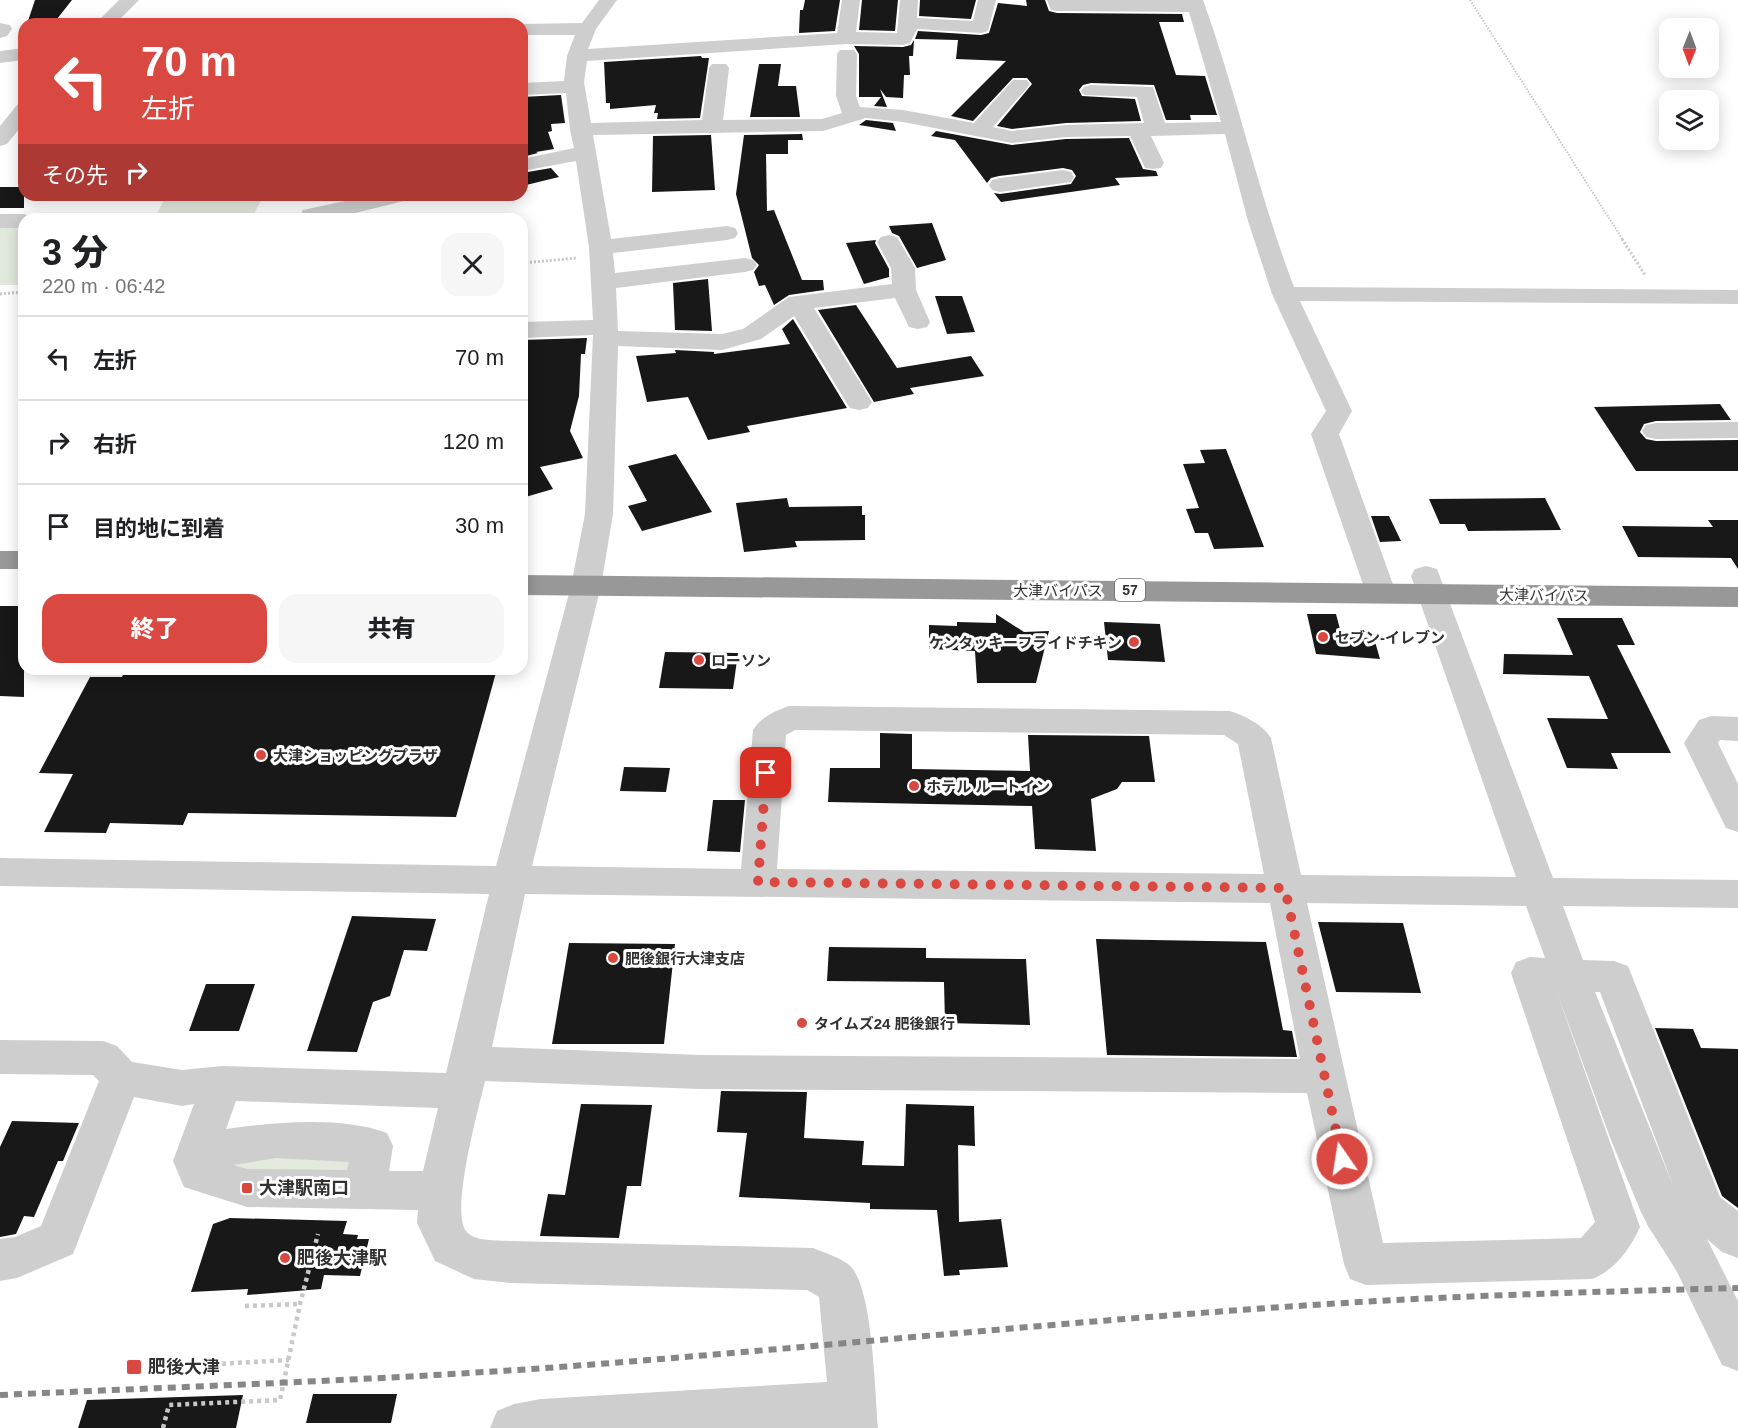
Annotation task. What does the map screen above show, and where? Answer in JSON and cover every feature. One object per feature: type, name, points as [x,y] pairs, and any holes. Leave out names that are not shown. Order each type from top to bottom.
[{"type":"highway","points":[[0,560],[18,560]]},
{"type":"highway","name":"大津バイパス","points":[[528,569],[588,577],[1378,584],[1738,579]]},
{"type":"highway","name":"大津バイパス","points":[[528,584],[588,577]]},
{"type":"highway","points":[[0,580],[18,580]]},
{"type":"highway","name":"大津バイパス","points":[[1429,584],[1738,597]]},
{"type":"street","points":[[110,18],[130,0]]},
{"type":"street","points":[[514,1428],[541,1423],[853,1416],[844,1303],[837,1283],[813,1269],[533,1262],[474,1258],[451,1247],[438,1223],[440,1191],[510,880],[588,577],[599,514],[606,333],[602,262],[574,87],[582,43],[608,0],[620,0]]},
{"type":"street","points":[[851,0],[846,96],[853,116]]},
{"type":"street","points":[[528,30],[582,43],[847,46],[903,39],[907,33],[909,0]]},
{"type":"street","points":[[908,23],[981,27],[987,0]]},
{"type":"street","points":[[1056,0],[1057,6],[1196,4],[1208,35],[1233,128],[1284,294],[1339,411],[1325,434],[1378,584]]},
{"type":"street","points":[[0,57],[18,55]]},
{"type":"street","points":[[711,126],[719,68]]},
{"type":"street","points":[[979,130],[1020,84]]},
{"type":"street","points":[[528,90],[574,87]]},
{"type":"street","points":[[1091,90],[1146,91],[1147,130],[1153,163]]},
{"type":"street","points":[[528,163],[582,142],[711,126],[823,125],[865,112],[903,116],[1012,137],[1054,161]]},
{"type":"street","points":[[0,140],[18,117]]},
{"type":"street","points":[[1000,185],[1054,161],[1147,130],[1233,128]]},
{"type":"street","points":[[310,210],[331,212],[376,201]]},
{"type":"street","points":[[0,222],[18,221]]},
{"type":"street","points":[[602,262],[727,233]]},
{"type":"street","points":[[889,242],[903,268],[904,290],[918,322]]},
{"type":"street","points":[[602,262],[745,265]]},
{"type":"street","points":[[528,330],[606,333],[723,342],[752,334],[798,302],[904,290]]},
{"type":"street","points":[[1284,294],[1738,297]]},
{"type":"street","points":[[798,302],[859,402]]},
{"type":"street","points":[[1656,431],[1738,430]]},
{"type":"street","points":[[1429,584],[1570,976],[1632,1140],[1663,1212],[1692,1255],[1738,1349]]},
{"type":"street","points":[[758,882],[770,730],[789,718],[1230,723],[1254,738],[1324,1076],[1366,1264],[1592,1258],[1618,1227],[1530,973],[1614,977],[1704,1210],[1738,1238]]},
{"type":"street","points":[[1738,729],[1711,729],[1701,743],[1738,819]]},
{"type":"street","points":[[0,872],[1738,894]]},
{"type":"street","points":[[0,1057],[103,1058],[121,1077],[182,1088],[222,1083],[700,1072],[1324,1076]]},
{"type":"street","points":[[0,1260],[17,1257],[57,1240],[121,1077]]},
{"type":"street","points":[[222,1083],[194,1161],[200,1174],[247,1188],[440,1191]]},
{"type":"path","points":[[1470,0],[1658,296]]},
{"type":"path","points":[[528,263],[602,262]]},
{"type":"path","points":[[0,294],[18,292]]},
{"type":"path","points":[[163,1428],[169,1405],[280,1400],[300,1304],[318,1234]]},
{"type":"path","points":[[245,1306],[300,1304]]},
{"type":"path","points":[[198,1365],[289,1360]]},
{"type":"shaded area","points":[[164,201],[261,201],[254,213],[157,213]]},
{"type":"shaded area","points":[[0,226],[18,226],[18,285],[0,285]]},
{"type":"shaded area","points":[[353,1156],[346,1175],[230,1170],[226,1157]]},
{"type":"building","points":[[35,0],[72,0],[58,18],[29,18]]},
{"type":"building","points":[[805,0],[840,0],[835,31],[799,33],[800,10],[803,10]]},
{"type":"building","points":[[862,0],[898,0],[895,31],[859,30]]},
{"type":"building","points":[[920,0],[976,0],[971,19],[919,16]]},
{"type":"building","points":[[1026,0],[1045,0],[1049,11],[1057,13],[1182,14],[1184,22],[1159,22],[1176,75],[1205,76],[1217,115],[1190,115],[1191,120],[1166,120],[1154,85],[1091,83],[1083,85],[1079,90],[1082,96],[1135,99],[1141,121],[1066,123],[1012,129],[997,126],[1032,84],[1027,78],[1013,78],[973,121],[951,116],[1006,61],[956,59],[958,40],[915,39],[918,31],[981,35],[989,33],[998,3],[1027,6]]},
{"type":"building","points":[[914,40],[913,56],[909,56],[910,75],[904,75],[903,98],[886,97],[880,89],[887,107],[874,106],[881,97],[859,97],[859,54],[854,46],[903,47],[911,45]]},
{"type":"building","points":[[701,56],[709,58],[700,118],[657,119],[658,113],[654,113],[656,105],[610,109],[610,103],[606,103],[604,62]]},
{"type":"building","points":[[759,64],[781,64],[778,86],[796,86],[800,117],[750,117]]},
{"type":"building","points":[[561,95],[565,123],[551,124],[552,131],[548,132],[554,149],[528,156],[528,97]]},
{"type":"building","points":[[866,120],[893,123],[896,131],[859,125]]},
{"type":"building","points":[[936,131],[1012,145],[1066,139],[1129,138],[1143,169],[1156,171],[1158,176],[1115,178],[1120,185],[1001,202],[994,193],[1071,184],[1076,176],[1072,170],[1063,168],[999,176],[991,178],[987,183],[955,140],[931,136]]},
{"type":"building","points":[[802,134],[803,140],[788,140],[788,154],[766,154],[767,211],[774,210],[802,280],[823,280],[824,290],[789,295],[774,305],[765,285],[759,286],[754,272],[759,265],[752,258],[736,194],[744,135]]},
{"type":"building","points":[[711,135],[715,190],[652,192],[653,136]]},
{"type":"building","points":[[551,168],[559,177],[528,185],[528,172]]},
{"type":"building","points":[[0,187],[18,187],[18,201],[24,201],[24,208],[0,208]]},
{"type":"building","points":[[932,223],[946,260],[917,268],[899,236],[892,233],[889,226]]},
{"type":"building","points":[[876,240],[875,243],[889,269],[889,277],[864,284],[846,243]]},
{"type":"building","points":[[708,279],[712,331],[675,330],[673,283]]},
{"type":"building","points":[[935,296],[962,296],[975,332],[947,334]]},
{"type":"building","points":[[856,305],[897,368],[971,356],[984,376],[910,388],[914,394],[874,402],[818,310]]},
{"type":"building","points":[[793,319],[847,408],[747,426],[750,432],[708,440],[688,397],[647,402],[636,356],[676,353],[675,350],[714,352],[714,354],[790,344],[782,329]]},
{"type":"building","points":[[587,338],[585,354],[581,354],[579,396],[570,431],[583,458],[540,467],[553,489],[528,496],[528,340]]},
{"type":"building","points":[[1720,404],[1731,420],[1656,421],[1644,424],[1640,432],[1646,439],[1656,441],[1738,440],[1738,471],[1636,471],[1594,407]]},
{"type":"building","points":[[1226,449],[1264,547],[1214,549],[1208,533],[1195,533],[1186,509],[1199,508],[1183,464],[1205,463],[1200,450]]},
{"type":"building","points":[[676,454],[712,512],[642,531],[628,506],[647,501],[628,466]]},
{"type":"building","points":[[787,498],[789,507],[862,506],[862,515],[865,515],[865,540],[795,541],[797,547],[744,552],[736,503]]},
{"type":"building","points":[[1545,498],[1561,530],[1468,531],[1465,524],[1440,524],[1429,499]]},
{"type":"building","points":[[1371,516],[1389,516],[1401,541],[1380,542]]},
{"type":"building","points":[[1708,520],[1738,520],[1738,569],[1731,558],[1638,557],[1622,526],[1713,527]]},
{"type":"building","points":[[0,606],[18,606],[18,675],[24,675],[24,697],[0,696]]},
{"type":"building","points":[[996,614],[1024,632],[1049,631],[1036,683],[977,683],[975,651],[929,649],[929,625],[957,626],[957,622],[996,623]]},
{"type":"building","points":[[1307,614],[1336,614],[1342,637],[1374,638],[1380,659],[1316,654]]},
{"type":"building","points":[[1557,618],[1622,618],[1635,645],[1617,645],[1671,753],[1611,753],[1618,769],[1567,768],[1547,718],[1608,719],[1589,676],[1503,674],[1504,654],[1573,655]]},
{"type":"building","name":"ケンタッキーフライドチキン","points":[[1104,622],[1160,624],[1165,662],[1108,660]]},
{"type":"building","points":[[665,652],[738,653],[733,689],[659,688]]},
{"type":"building","name":"大津ショッピングプラザ","points":[[123,675],[495,675],[456,817],[188,813],[183,825],[110,823],[106,833],[44,832],[73,774],[39,773],[90,677],[122,677]]},
{"type":"building","points":[[880,733],[912,734],[912,769],[1030,771],[1028,735],[1149,736],[1155,782],[1122,782],[1117,789],[1091,799],[1096,851],[1035,849],[1032,806],[828,802],[830,768],[880,768]]},
{"type":"building","points":[[624,767],[670,768],[666,792],[620,791]]},
{"type":"building","points":[[713,800],[745,800],[740,852],[707,851]]},
{"type":"building","points":[[352,916],[436,919],[427,951],[404,950],[390,996],[373,1002],[357,1052],[307,1051]]},
{"type":"building","points":[[1318,922],[1403,923],[1421,993],[1336,992]]},
{"type":"building","points":[[1096,939],[1266,942],[1283,1030],[1292,1031],[1297,1057],[1107,1055]]},
{"type":"building","points":[[569,943],[675,944],[664,1044],[552,1044]]},
{"type":"building","points":[[829,947],[926,948],[926,958],[1026,959],[1030,1025],[945,1023],[944,982],[827,981]]},
{"type":"building","points":[[206,984],[255,984],[239,1031],[189,1031]]},
{"type":"building","points":[[1655,1028],[1693,1029],[1701,1048],[1738,1049],[1738,1208],[1722,1196]]},
{"type":"building","points":[[721,1091],[807,1092],[804,1138],[864,1141],[862,1165],[904,1166],[906,1104],[974,1106],[975,1146],[958,1145],[959,1222],[1001,1219],[1008,1267],[959,1270],[960,1275],[944,1276],[937,1210],[870,1209],[870,1203],[739,1197],[747,1133],[717,1132]]},
{"type":"building","points":[[581,1104],[652,1105],[641,1186],[627,1186],[619,1238],[540,1236],[548,1194],[565,1195]]},
{"type":"building","points":[[12,1121],[79,1123],[63,1161],[58,1161],[34,1217],[24,1216],[16,1234],[0,1237],[0,1147]]},
{"type":"building","name":"肥後大津駅","points":[[230,1218],[347,1221],[343,1234],[358,1235],[357,1239],[369,1239],[360,1276],[324,1275],[321,1289],[247,1295],[248,1289],[191,1292],[213,1224]]},
{"type":"building","points":[[313,1394],[397,1394],[391,1423],[306,1423]]},
{"type":"building","points":[[243,1395],[236,1428],[78,1428],[87,1400]]},
{"type":"railway","points":[[0,1395],[366,1379],[513,1370],[1340,1303],[1738,1288]]},
{"type":"place","name":"セブン-イレブン","points":[[1323,637]]},
{"type":"place","name":"ケンタッキーフライドチキン","points":[[1134,642]]},
{"type":"place","name":"ローソン","points":[[699,660]]},
{"type":"place","name":"大津ショッピングプラザ","points":[[261,755]]},
{"type":"place","name":"ホテル ルートイン","points":[[914,786]]},
{"type":"place","name":"肥後銀行大津支店","points":[[613,958]]},
{"type":"place","name":"タイムズ24 肥後銀行","points":[[802,1023]]},
{"type":"place","name":"大津駅南口","points":[[247,1188]]},
{"type":"place","name":"肥後大津駅","points":[[285,1258]]},
{"type":"place","name":"肥後大津","points":[[134,1367]]},
{"type":"route","points":[[766,773],[758,882],[1285,888],[1342,1159]]}]
